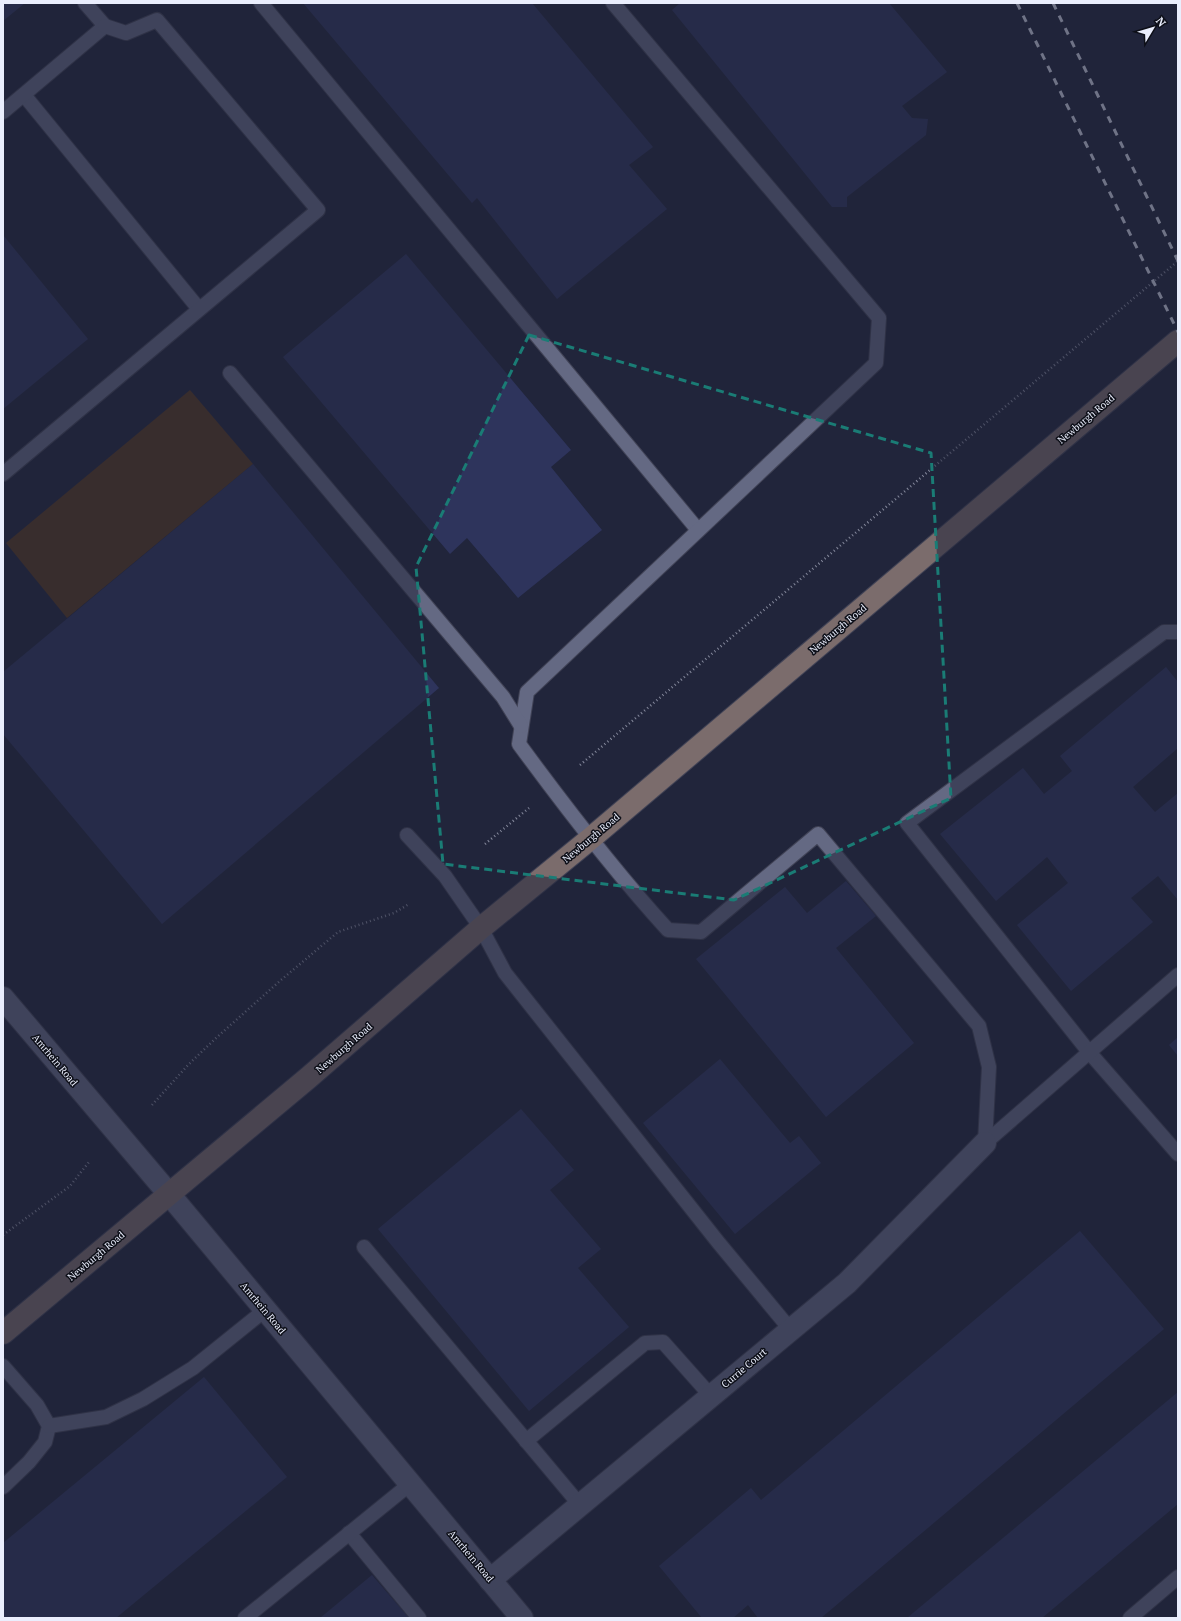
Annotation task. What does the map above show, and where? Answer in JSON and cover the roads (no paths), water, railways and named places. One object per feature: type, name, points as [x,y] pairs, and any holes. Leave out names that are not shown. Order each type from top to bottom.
[{"type":"main road","name":"Newburgh Road","points":[[3,1333],[326,1063],[481,928],[590,839],[1178,341]]},
{"type":"street","name":"Amrhein Road","points":[[3,998],[169,1194],[522,1618]]},
{"type":"street","name":"Currie Court","points":[[490,1580],[847,1283],[985,1143]]},
{"type":"lane","points":[[3,474],[198,309],[318,210],[157,20],[126,33],[105,26],[85,3]]},
{"type":"lane","points":[[262,3],[698,530]]},
{"type":"lane","points":[[613,3],[879,318],[876,362],[527,692],[519,744],[590,839],[635,894],[668,930],[701,932],[818,834],[979,1026],[989,1067],[985,1143]]},
{"type":"lane","points":[[3,112],[105,26]]},
{"type":"lane","points":[[24,95],[198,309]]},
{"type":"lane","points":[[230,373],[503,697],[521,726]]},
{"type":"lane","points":[[1178,632],[1164,632],[906,823],[1089,1052],[1178,1154]]},
{"type":"lane","points":[[407,835],[445,876],[481,928],[505,973],[718,1242],[790,1329]]},
{"type":"lane","points":[[985,1143],[1178,975]]},
{"type":"lane","points":[[364,1247],[580,1505]]},
{"type":"lane","points":[[49,1426],[106,1417],[143,1400],[193,1368],[265,1310]]},
{"type":"lane","points":[[526,1441],[645,1343],[663,1342],[711,1396]]},
{"type":"lane","points":[[3,1366],[37,1405],[49,1426],[44,1442],[29,1462],[3,1487]]},
{"type":"lane","points":[[245,1618],[410,1484]]},
{"type":"lane","points":[[349,1533],[419,1618]]},
{"type":"lane","points":[[1130,1618],[1178,1577]]},
{"type":"railway","points":[[1017,3],[1178,332]]},
{"type":"railway","points":[[1053,3],[1178,261]]}]
